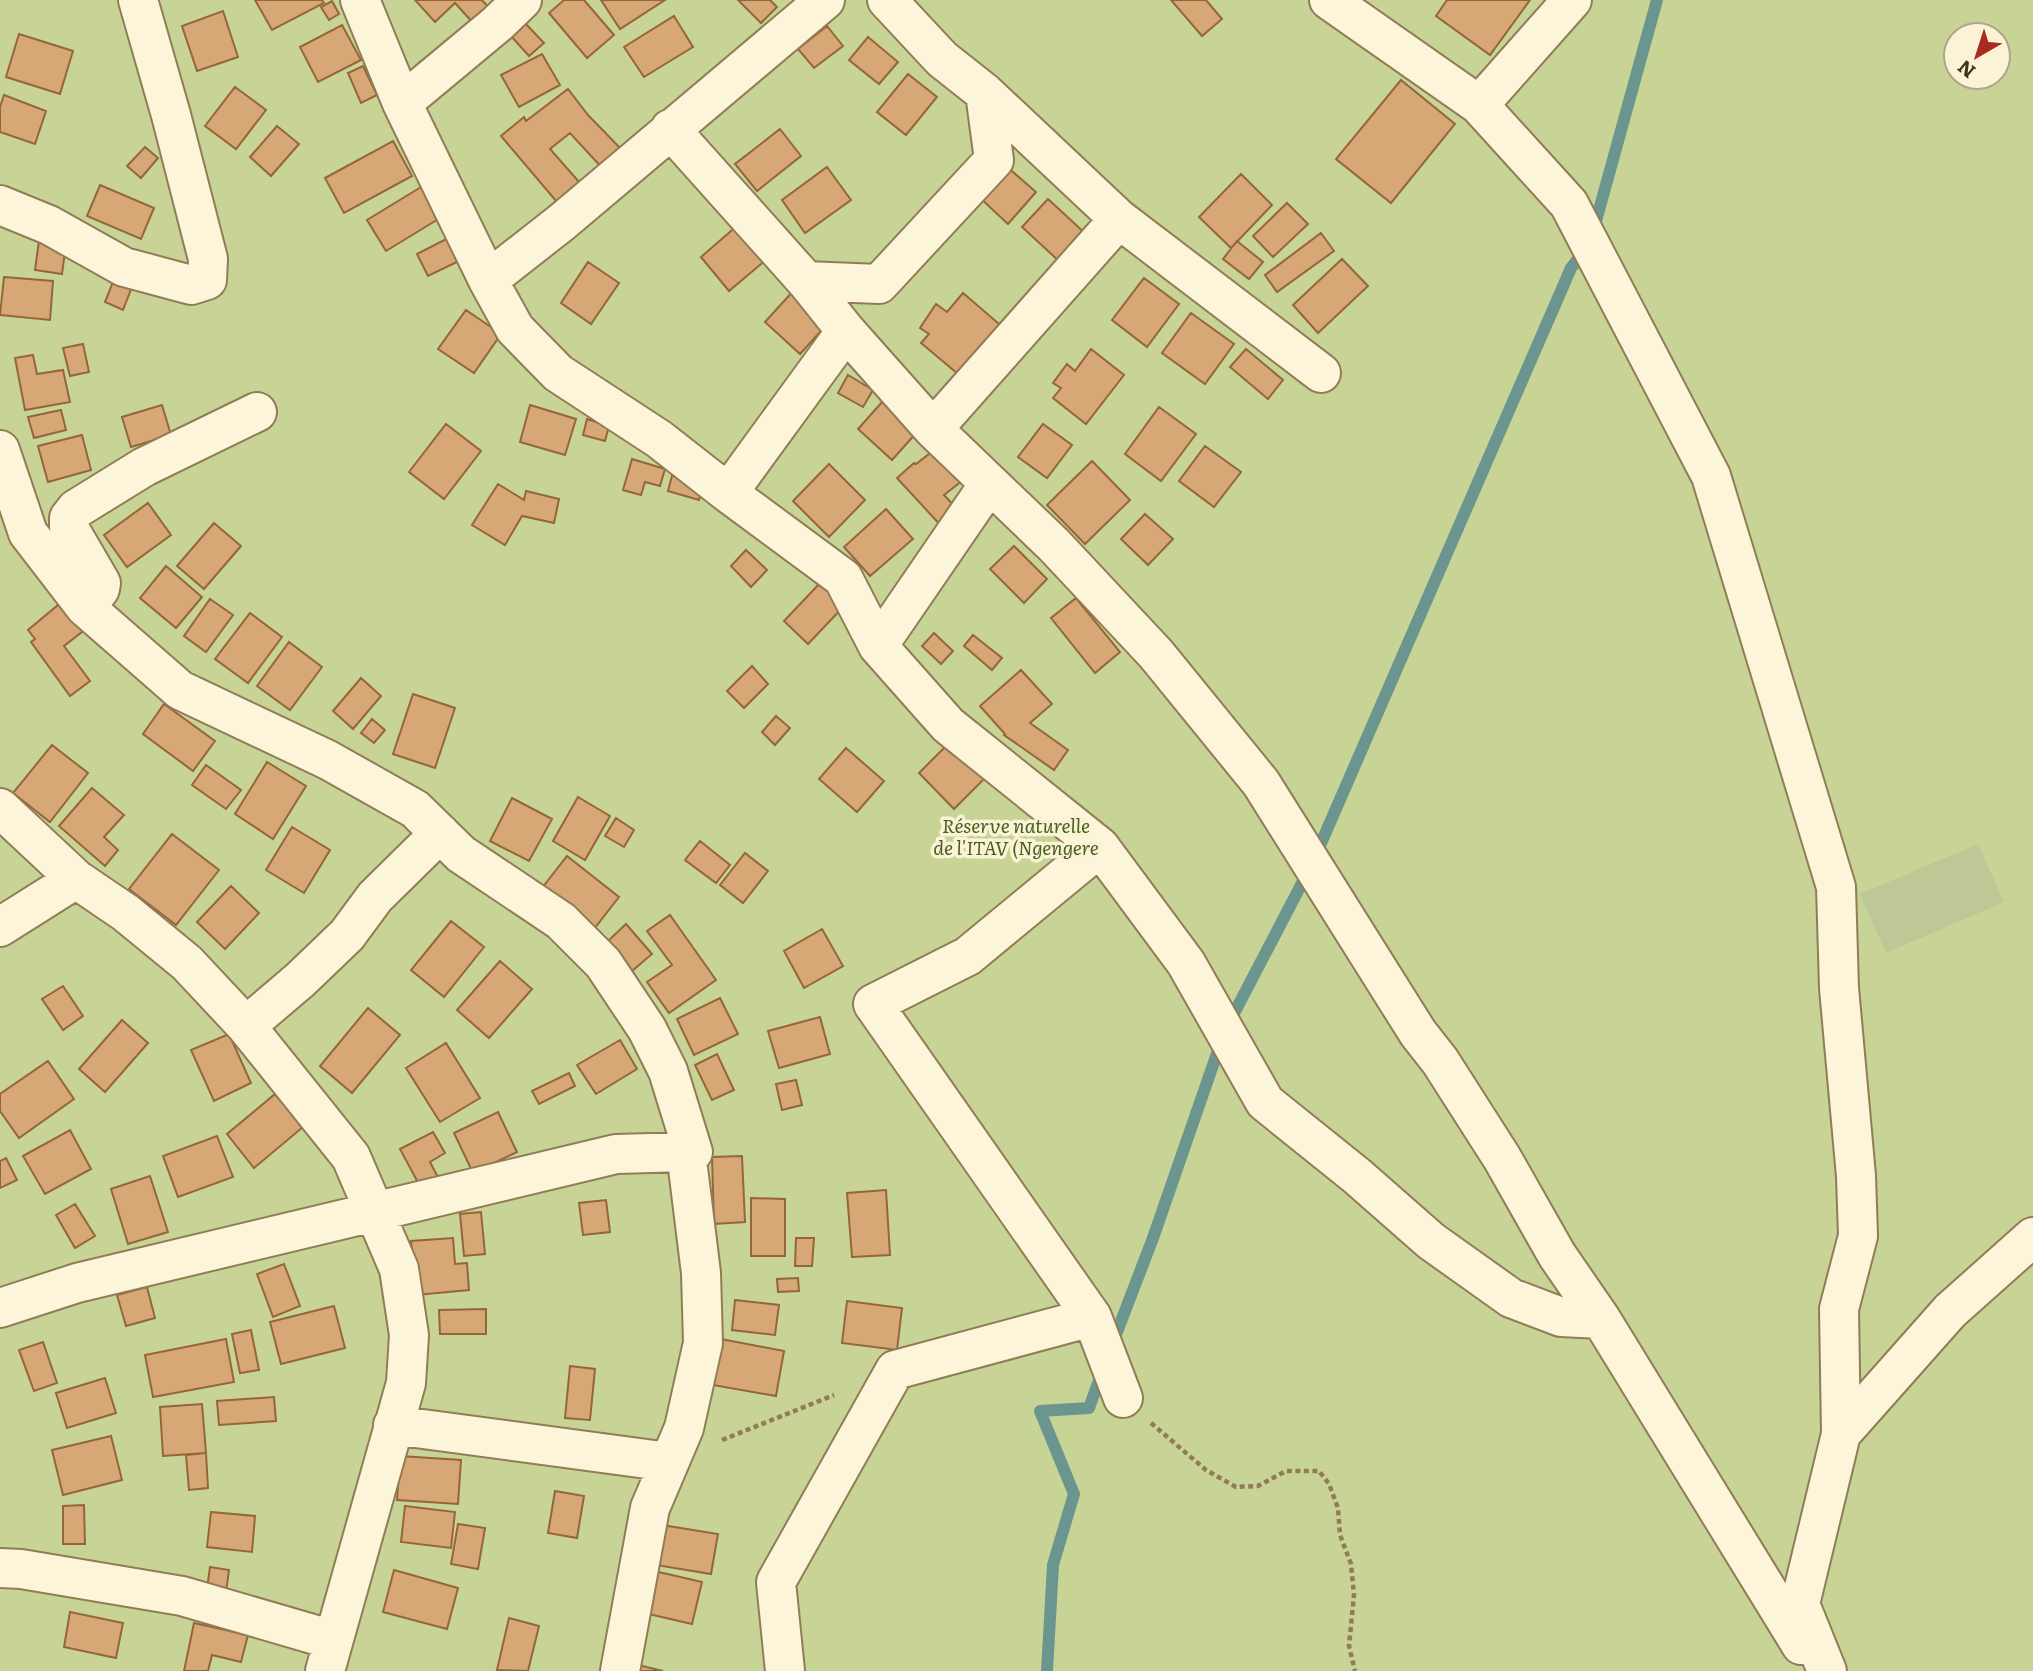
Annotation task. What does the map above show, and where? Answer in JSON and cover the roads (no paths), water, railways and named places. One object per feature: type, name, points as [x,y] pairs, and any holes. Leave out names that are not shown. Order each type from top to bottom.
[{"type":"street","points":[[0,205],[49,225],[124,267],[191,285],[207,280],[208,259],[138,0]]},
{"type":"street","points":[[360,0],[402,103],[488,280],[515,329],[558,373],[659,439],[843,578],[878,646],[948,725],[1100,847],[1186,963],[1265,1102],[1357,1176],[1431,1241],[1511,1298],[1561,1317],[1601,1319]]},
{"type":"street","points":[[402,103],[522,0]]},
{"type":"street","points":[[488,280],[562,222],[825,0]]},
{"type":"street","points":[[887,0],[942,59],[985,93],[1119,219],[1321,373]]},
{"type":"street","points":[[1329,0],[1479,105],[1569,204],[1712,477],[1836,887],[1839,988],[1856,1176],[1857,1236],[1839,1309],[1841,1434],[1800,1604],[1826,1671]]},
{"type":"street","points":[[1479,105],[1572,0]]},
{"type":"street","points":[[806,281],[879,285],[994,160],[985,93]]},
{"type":"street","points":[[670,129],[933,429],[1054,545],[1156,654],[1261,783],[1418,1033],[1440,1061],[1489,1136],[1558,1255],[1601,1319],[1816,1671]]},
{"type":"street","points":[[933,429],[1119,219]]},
{"type":"street","points":[[728,493],[845,331]]},
{"type":"street","points":[[85,607],[100,589],[101,583],[69,528],[69,518],[76,509],[144,467],[257,412]]},
{"type":"street","points":[[0,450],[14,539],[85,607],[180,690],[328,760],[415,809],[461,854],[561,921],[603,962],[647,1029],[668,1071],[693,1152],[616,1154],[77,1283],[0,1308]]},
{"type":"street","points":[[878,646],[989,484]]},
{"type":"street","points":[[0,808],[76,879],[126,914],[187,963],[246,1026],[351,1157],[399,1269],[409,1335],[405,1383],[329,1656],[183,1596],[21,1569],[0,1568]]},
{"type":"street","points":[[246,1026],[347,935],[375,897],[440,833]]},
{"type":"street","points":[[1100,847],[968,956],[873,1004],[1092,1317],[1123,1398]]},
{"type":"street","points":[[0,927],[76,879]]},
{"type":"street","points":[[620,1671],[650,1508],[684,1428],[702,1343],[701,1273],[686,1152]]},
{"type":"street","points":[[1841,1434],[1950,1311],[2033,1237]]},
{"type":"street","points":[[785,1671],[776,1583],[895,1370],[1092,1317]]},
{"type":"street","points":[[393,1425],[669,1462]]},
{"type":"waterway","points":[[1593,232],[1657,0]]},
{"type":"waterway","points":[[1229,1023],[1312,864],[1571,268],[1586,249]]},
{"type":"waterway","points":[[1112,1345],[1153,1238],[1222,1039]]},
{"type":"waterway","points":[[1047,1671],[1053,1565],[1074,1494],[1040,1411],[1089,1408],[1102,1372]]},
{"type":"park label","name":"Réserve naturelle de l'ITAV (Ngengere","points":[[1016,836]]}]
